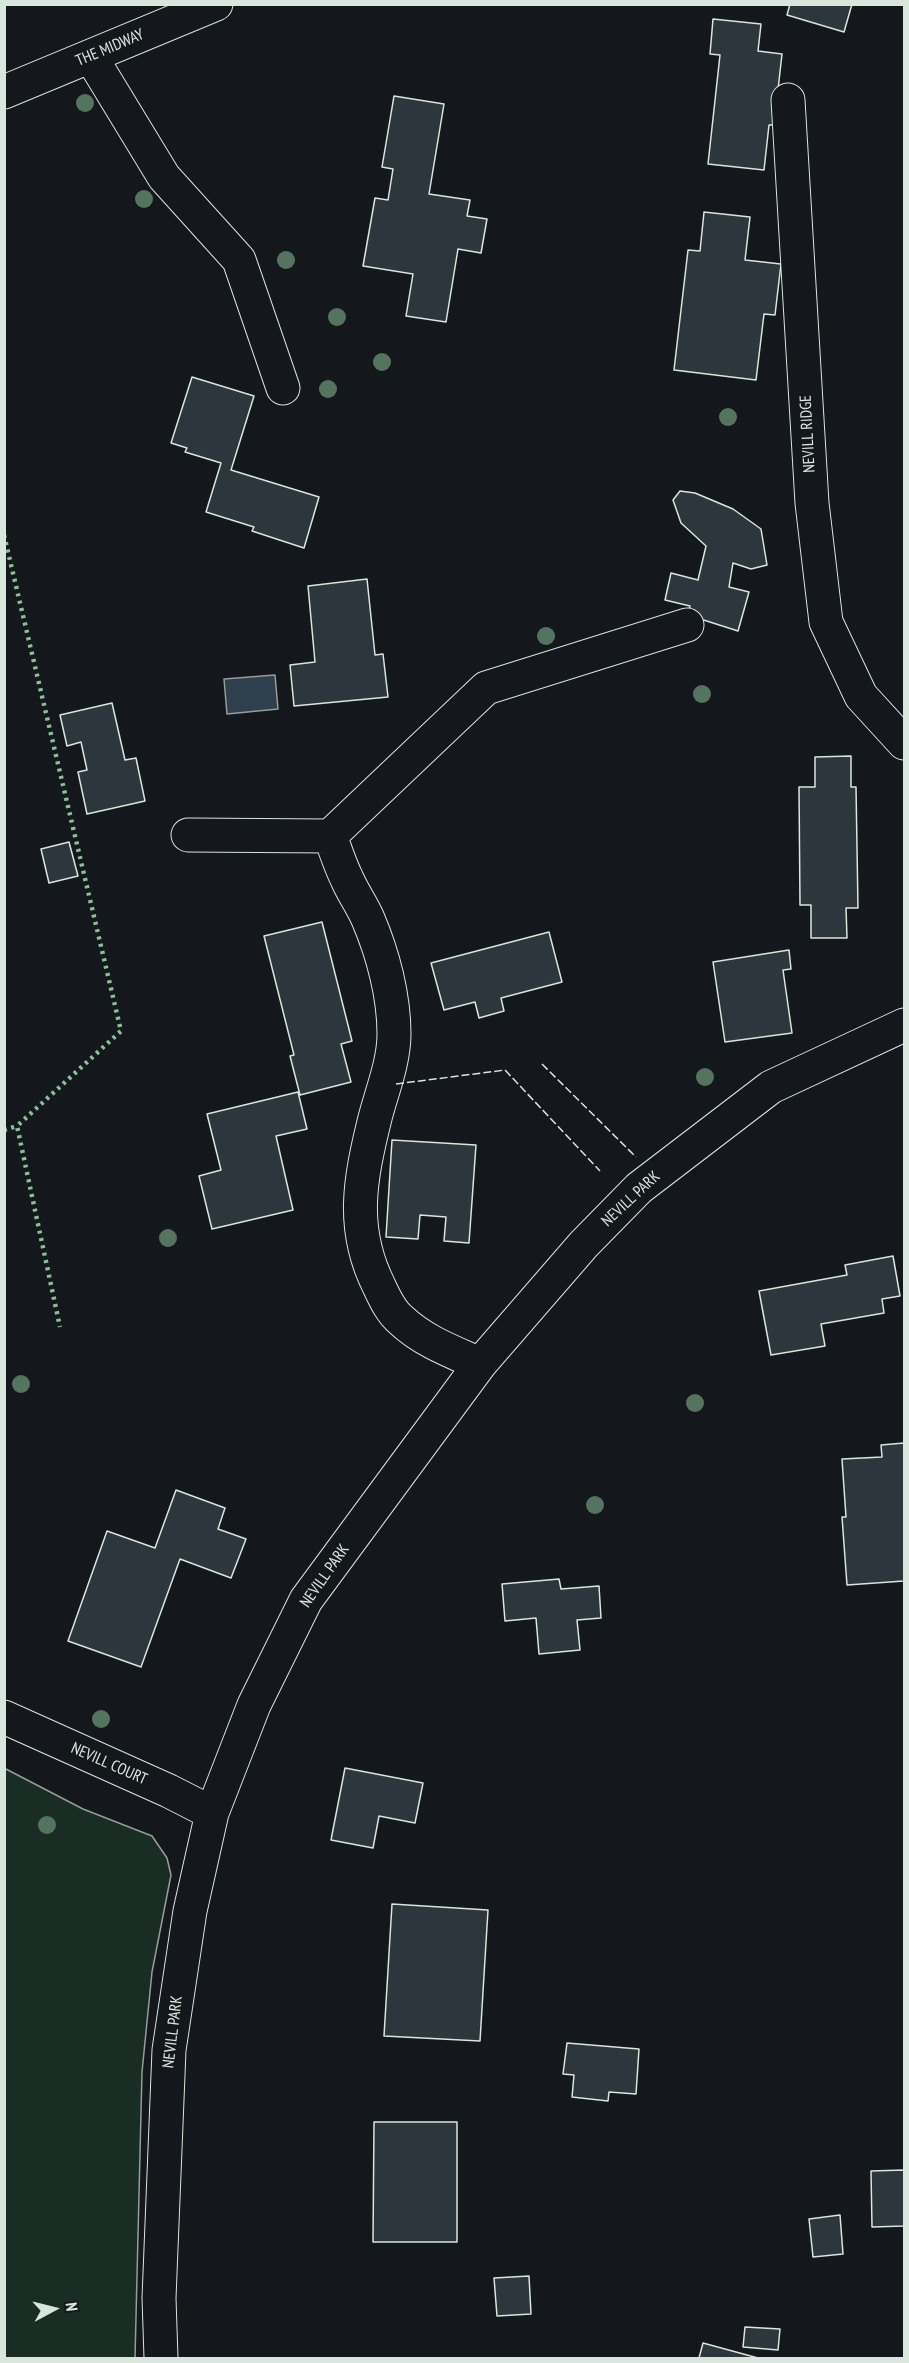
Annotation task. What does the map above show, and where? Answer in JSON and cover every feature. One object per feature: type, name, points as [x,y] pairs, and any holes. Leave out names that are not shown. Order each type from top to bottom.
[{"type":"street","name":"THE MIDWAY","points":[[4,92],[216,4]]},
{"type":"street","points":[[90,57],[164,177],[239,260],[283,388]]},
{"type":"street","name":"NEVILL RIDGE","points":[[788,100],[812,503],[826,622],[861,696],[904,743]]},
{"type":"street","points":[[188,835],[330,836],[486,688],[687,625]]},
{"type":"street","points":[[330,836],[347,880],[368,918],[378,947],[394,1032],[393,1049],[375,1120],[359,1200],[361,1238],[371,1270],[383,1296],[400,1320],[430,1341],[480,1364]]},
{"type":"street","name":"NEVILL PARK","points":[[161,2358],[159,2298],[169,2050],[190,1911],[212,1813],[254,1706],[306,1600],[480,1364],[584,1244],[639,1188],[771,1086],[904,1025]]},
{"type":"street","name":"NEVILL COURT","points":[[4,1717],[169,1791],[212,1813]]},
{"type":"green space","points":[[4,1768],[83,1809],[152,1836],[167,1858],[171,1875],[152,1972],[142,2072],[135,2358],[5,2358]]},
{"type":"water","points":[[275,675],[278,709],[227,714],[224,679]]},
{"type":"building","points":[[790,4],[852,4],[844,32],[787,15]]},
{"type":"building","points":[[713,19],[761,24],[758,51],[782,54],[774,125],[769,125],[764,170],[708,164],[720,55],[710,54]]},
{"type":"building","points":[[394,96],[444,104],[429,194],[470,200],[467,216],[487,219],[481,253],[458,249],[446,322],[406,316],[413,274],[363,266],[375,198],[388,200],[393,169],[382,167]]},
{"type":"building","points":[[704,212],[750,217],[745,260],[781,264],[775,315],[764,314],[756,380],[674,370],[688,250],[700,251]]},
{"type":"building","points":[[192,377],[254,396],[231,470],[319,497],[304,548],[252,531],[254,527],[206,512],[221,463],[185,452],[187,448],[171,443]]},
{"type":"building","points":[[680,491],[695,493],[733,509],[761,529],[767,565],[751,569],[733,563],[729,587],[749,592],[738,631],[688,615],[690,606],[665,600],[671,573],[698,580],[706,546],[681,523],[673,500]]},
{"type":"building","points":[[367,579],[375,655],[383,654],[388,697],[294,706],[290,665],[315,662],[308,586]]},
{"type":"building","points":[[112,703],[125,760],[136,758],[145,801],[87,814],[78,772],[87,770],[81,742],[67,746],[60,715]]},
{"type":"building","points":[[851,756],[851,787],[856,787],[858,908],[846,908],[847,938],[811,938],[811,905],[800,905],[799,787],[815,787],[815,757]]},
{"type":"building","points":[[69,842],[78,876],[49,883],[41,849]]},
{"type":"building","points":[[322,922],[352,1041],[341,1044],[351,1082],[300,1095],[290,1056],[294,1055],[264,936]]},
{"type":"building","points":[[549,932],[562,982],[501,998],[504,1011],[479,1018],[475,1002],[444,1010],[431,963]]},
{"type":"building","points":[[789,950],[791,969],[783,970],[792,1033],[725,1042],[713,962]]},
{"type":"building","points":[[298,1092],[307,1129],[276,1136],[293,1210],[212,1229],[199,1176],[221,1170],[207,1114]]},
{"type":"building","points":[[392,1140],[476,1145],[469,1243],[444,1241],[446,1217],[420,1215],[418,1239],[386,1237]]},
{"type":"building","points":[[893,1256],[900,1296],[882,1299],[884,1313],[821,1324],[825,1346],[771,1355],[759,1291],[847,1275],[845,1265]]},
{"type":"building","points":[[904,1443],[904,1581],[847,1585],[842,1517],[846,1517],[842,1459],[882,1457],[881,1445]]},
{"type":"building","points":[[176,1490],[225,1508],[218,1529],[246,1539],[231,1578],[180,1559],[141,1667],[68,1641],[107,1531],[155,1548]]},
{"type":"building","points":[[559,1579],[561,1589],[599,1586],[601,1618],[577,1620],[580,1650],[539,1654],[536,1618],[505,1621],[502,1584]]},
{"type":"building","points":[[345,1768],[423,1783],[415,1823],[379,1816],[373,1848],[331,1840]]},
{"type":"building","points":[[392,1904],[488,1910],[480,2041],[384,2036]]},
{"type":"building","points":[[567,2043],[639,2049],[636,2094],[609,2092],[608,2101],[572,2097],[574,2075],[563,2074]]},
{"type":"building","points":[[374,2122],[457,2122],[457,2242],[373,2242]]},
{"type":"building","points":[[904,2170],[904,2226],[872,2227],[871,2171]]},
{"type":"building","points":[[840,2215],[843,2254],[813,2257],[809,2219]]},
{"type":"building","points":[[529,2276],[531,2314],[497,2316],[494,2278]]},
{"type":"building","points":[[745,2327],[780,2329],[778,2350],[743,2347]]},
{"type":"building","points":[[703,2343],[758,2358],[699,2358]]},
{"type":"hedge","points":[[4,535],[121,1031],[17,1126],[60,1327]]},
{"type":"hedge","points":[[4,1130],[17,1126]]},
{"type":"fence","points":[[542,1064],[636,1157]]},
{"type":"fence","points":[[396,1084],[505,1070],[600,1171]]}]
